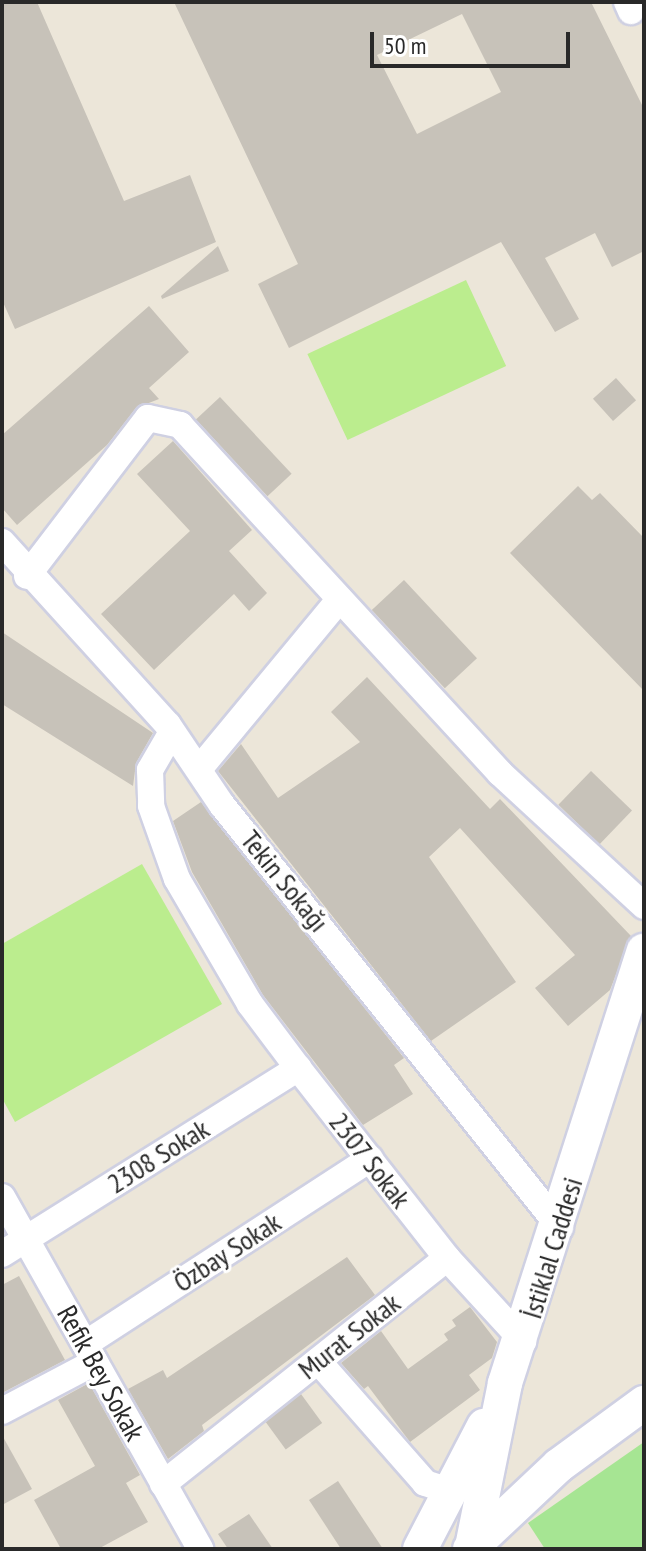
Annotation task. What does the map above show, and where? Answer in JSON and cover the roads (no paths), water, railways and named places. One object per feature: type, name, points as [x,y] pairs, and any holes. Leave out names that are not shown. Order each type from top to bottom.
[{"type":"street","points":[[27,576],[148,418],[180,425],[500,773],[644,906]]},
{"type":"street","name":"Tekin Sokağı","points":[[2,542],[27,576],[172,732],[200,768],[222,805],[560,1227]]},
{"type":"street","points":[[200,768],[340,599]]},
{"type":"street","name":"2307 Sokak","points":[[172,732],[150,770],[151,806],[177,879],[250,1004],[294,1070],[370,1159],[447,1258]]},
{"type":"street","name":"İstiklal Caddesi","points":[[471,1548],[505,1383],[523,1341],[641,969]]},
{"type":"street","name":"2308 Sokak","points":[[2,1254],[294,1070]]},
{"type":"street","name":"Özbay Sokak","points":[[2,1411],[370,1159]]},
{"type":"street","name":"Refik Bey Sokak","points":[[2,1197],[200,1549]]},
{"type":"street","points":[[447,1258],[523,1341]]},
{"type":"street","name":"Murat Sokak","points":[[163,1484],[447,1258]]},
{"type":"street","points":[[318,1361],[425,1483],[452,1492]]},
{"type":"street","points":[[420,1549],[452,1492],[505,1383]]},
{"type":"street","points":[[471,1548],[558,1466],[644,1403]]}]
